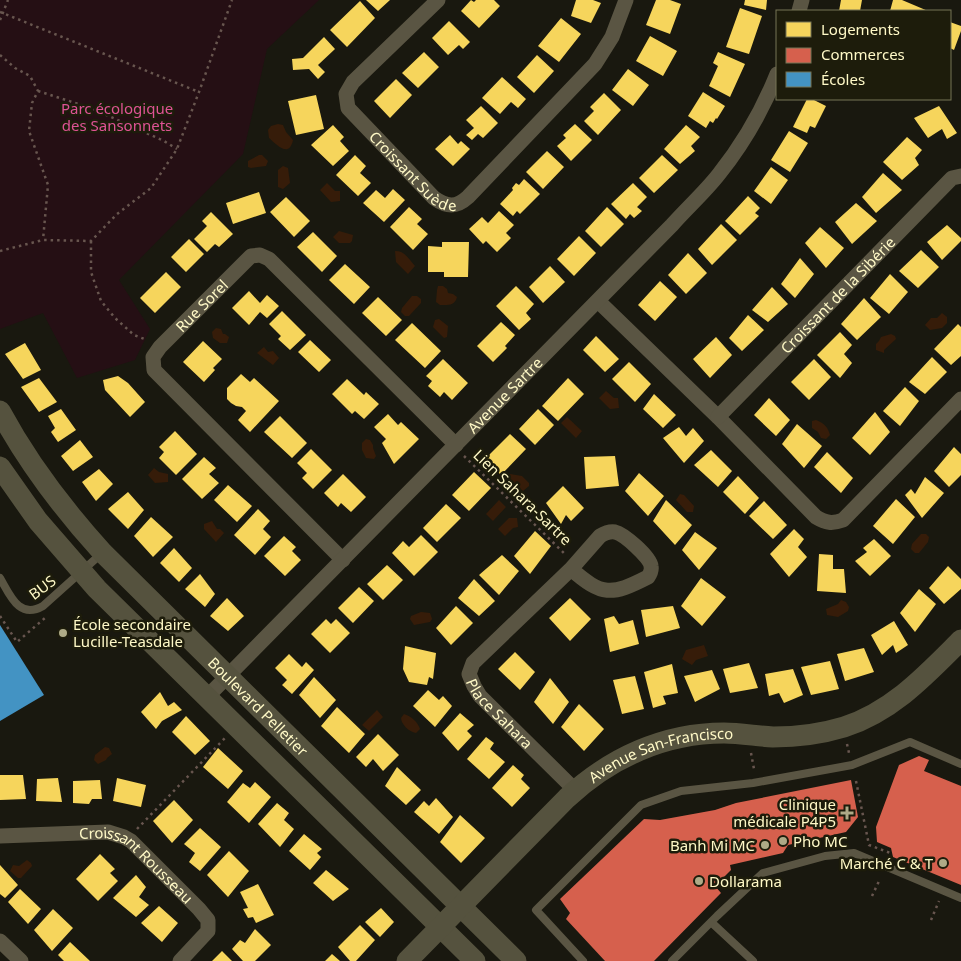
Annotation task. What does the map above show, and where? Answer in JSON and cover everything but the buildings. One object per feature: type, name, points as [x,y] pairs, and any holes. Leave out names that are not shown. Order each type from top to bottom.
[{"type":"street","name":"Croissant Suède","points":[[438,0],[352,82],[346,94],[348,108],[434,198],[447,206],[456,206],[468,197],[595,64],[612,37],[626,0]]},
{"type":"street","name":"Avenue Sartre","points":[[207,697],[598,301],[719,175],[741,144],[761,109],[776,76]]},
{"type":"street","name":"Croissant de la Sibérie","points":[[718,418],[952,178],[961,176]]},
{"type":"street","name":"Rue Sorel","points":[[160,348],[251,256],[260,255],[269,259],[456,445]]},
{"type":"street","points":[[598,301],[816,517],[825,522],[834,524],[843,520],[961,399]]},
{"type":"street","points":[[160,348],[153,357],[154,370],[342,560]]},
{"type":"street","name":"Boulevard Pelletier","points":[[0,411],[46,485],[76,524],[102,553],[516,961]]},
{"type":"street","name":"Boulevard Pelletier","points":[[0,467],[32,514],[82,572],[475,961]]},
{"type":"street","name":"Place Sahara","points":[[573,566],[587,583],[597,589],[609,592],[623,589],[648,578],[652,568],[649,560],[624,536],[611,532],[600,536],[573,566],[473,663],[469,674],[480,696],[575,790]]},
{"type":"street","name":"Avenue San-Francisco","points":[[407,961],[575,790],[606,767],[644,748],[668,740],[694,735],[721,733],[773,737],[801,736],[853,723],[888,706],[905,694],[961,640]]},
{"type":"street","name":"Croissant Rousseau","points":[[0,836],[108,832],[127,839],[208,920],[208,931],[180,961]]},
{"type":"street","points":[[0,941],[20,961]]},
{"type":"lane","points":[[82,572],[102,553]]},
{"type":"lane","name":"BUS","points":[[0,578],[14,602],[24,610],[30,611],[43,606],[82,572]]},
{"type":"lane","points":[[583,961],[536,910],[641,805],[681,791],[753,783],[852,765],[910,742],[961,764]]},
{"type":"lane","points":[[672,961],[764,873],[825,856],[854,854],[961,898]]},
{"type":"lane","points":[[711,922],[753,961]]},
{"type":"path","points":[[0,20],[1,12],[8,0]]},
{"type":"path","points":[[160,348],[134,335],[115,318],[101,301],[91,272],[91,241],[118,214],[151,188],[176,149],[232,0]]},
{"type":"path","points":[[1,12],[199,92]]},
{"type":"path","points":[[0,55],[15,68],[30,76],[38,91],[91,108],[164,140],[176,149]]},
{"type":"path","points":[[38,91],[32,104],[28,131],[48,185],[43,240]]},
{"type":"path","points":[[0,251],[43,240],[91,241]]},
{"type":"path","name":"Lien Sahara-Sartre","points":[[456,445],[464,456],[573,566]]},
{"type":"path","points":[[0,616],[17,642]]},
{"type":"path","points":[[134,832],[230,733]]},
{"type":"path","points":[[846,740],[849,753]]},
{"type":"path","points":[[751,749],[754,769]]},
{"type":"path","points":[[856,780],[869,844],[892,854]]},
{"type":"path","points":[[872,896],[880,879]]},
{"type":"path","points":[[931,920],[939,902]]},
{"type":"green space","name":"Parc écologique des Sansonnets","points":[[0,0],[319,0],[267,49],[243,154],[119,280],[150,329],[135,360],[77,378],[43,313],[0,329]]},
{"type":"shaded area","points":[[283,125],[293,140],[289,149],[282,148],[269,138],[268,130],[271,126]]},
{"type":"shaded area","points":[[262,155],[268,161],[266,166],[248,167],[248,161]]},
{"type":"shaded area","points":[[283,166],[288,168],[290,183],[283,189],[278,187],[278,170]]},
{"type":"shaded area","points":[[327,183],[335,191],[340,191],[340,201],[331,202],[320,190]]},
{"type":"shaded area","points":[[339,231],[353,235],[352,241],[350,243],[339,243],[333,237]]},
{"type":"shaded area","points":[[395,251],[404,254],[415,266],[408,274],[396,262]]},
{"type":"shaded area","points":[[438,286],[443,286],[447,289],[448,293],[457,297],[455,302],[440,305],[436,302]]},
{"type":"shaded area","points":[[412,296],[417,296],[421,299],[421,303],[409,316],[405,316],[401,312],[402,308]]},
{"type":"shaded area","points":[[942,313],[947,317],[947,323],[942,328],[930,330],[925,325],[931,318],[937,318]]},
{"type":"shaded area","points":[[439,319],[448,326],[447,337],[444,338],[433,327],[435,320]]},
{"type":"shaded area","points":[[216,328],[221,329],[223,334],[229,337],[227,343],[220,343],[213,338],[212,332]]},
{"type":"shaded area","points":[[891,334],[896,339],[884,350],[884,353],[876,350],[876,344],[881,337]]},
{"type":"shaded area","points":[[264,347],[268,352],[273,351],[279,358],[273,365],[257,353]]},
{"type":"shaded area","points":[[606,391],[614,398],[618,398],[619,408],[610,409],[599,398]]},
{"type":"shaded area","points":[[567,417],[582,431],[576,438],[561,423]]},
{"type":"shaded area","points":[[816,420],[828,430],[830,435],[826,439],[821,438],[818,432],[812,428],[812,421]]},
{"type":"shaded area","points":[[366,439],[370,440],[373,445],[376,456],[374,459],[366,458],[362,450],[362,443]]},
{"type":"shaded area","points":[[154,468],[159,472],[168,474],[168,482],[155,483],[148,475]]},
{"type":"shaded area","points":[[510,474],[522,476],[529,483],[529,486],[523,491],[510,483],[506,479]]},
{"type":"shaded area","points":[[680,494],[684,495],[694,506],[693,512],[687,512],[676,500]]},
{"type":"shaded area","points":[[499,500],[506,507],[493,521],[486,514]]},
{"type":"shaded area","points":[[509,518],[517,518],[518,527],[513,528],[505,536],[498,529]]},
{"type":"shaded area","points":[[212,521],[217,529],[224,533],[216,542],[204,529],[204,524]]},
{"type":"shaded area","points":[[921,534],[926,534],[929,537],[928,542],[919,553],[915,553],[911,549],[912,544]]},
{"type":"shaded area","points":[[841,600],[846,602],[849,607],[848,611],[838,617],[827,615],[826,609],[838,604]]},
{"type":"shaded area","points":[[421,612],[430,613],[432,619],[430,622],[414,625],[410,619],[411,616]]},
{"type":"shaded area","points":[[704,645],[708,656],[696,660],[692,665],[682,659],[686,650]]},
{"type":"shaded area","points":[[377,710],[383,717],[369,731],[362,725]]},
{"type":"shaded area","points":[[404,714],[418,724],[420,729],[416,733],[402,723],[401,718]]},
{"type":"shaded area","points":[[105,747],[109,748],[112,754],[98,764],[94,760],[95,755]]},
{"type":"shaded area","points":[[27,860],[32,866],[21,878],[18,878],[10,871],[13,865],[19,866]]},
{"type":"place","name":"École secondaire Lucille-Teasdale","points":[[63,633]]},
{"type":"place","name":"Clinique médicale P4P5","points":[[847,813]]},
{"type":"place","name":"Pho MC","points":[[783,841]]},
{"type":"place","name":"Banh Mi MC","points":[[765,845]]},
{"type":"place","name":"Marché C & T","points":[[943,863]]},
{"type":"place","name":"Dollarama","points":[[699,881]]}]
